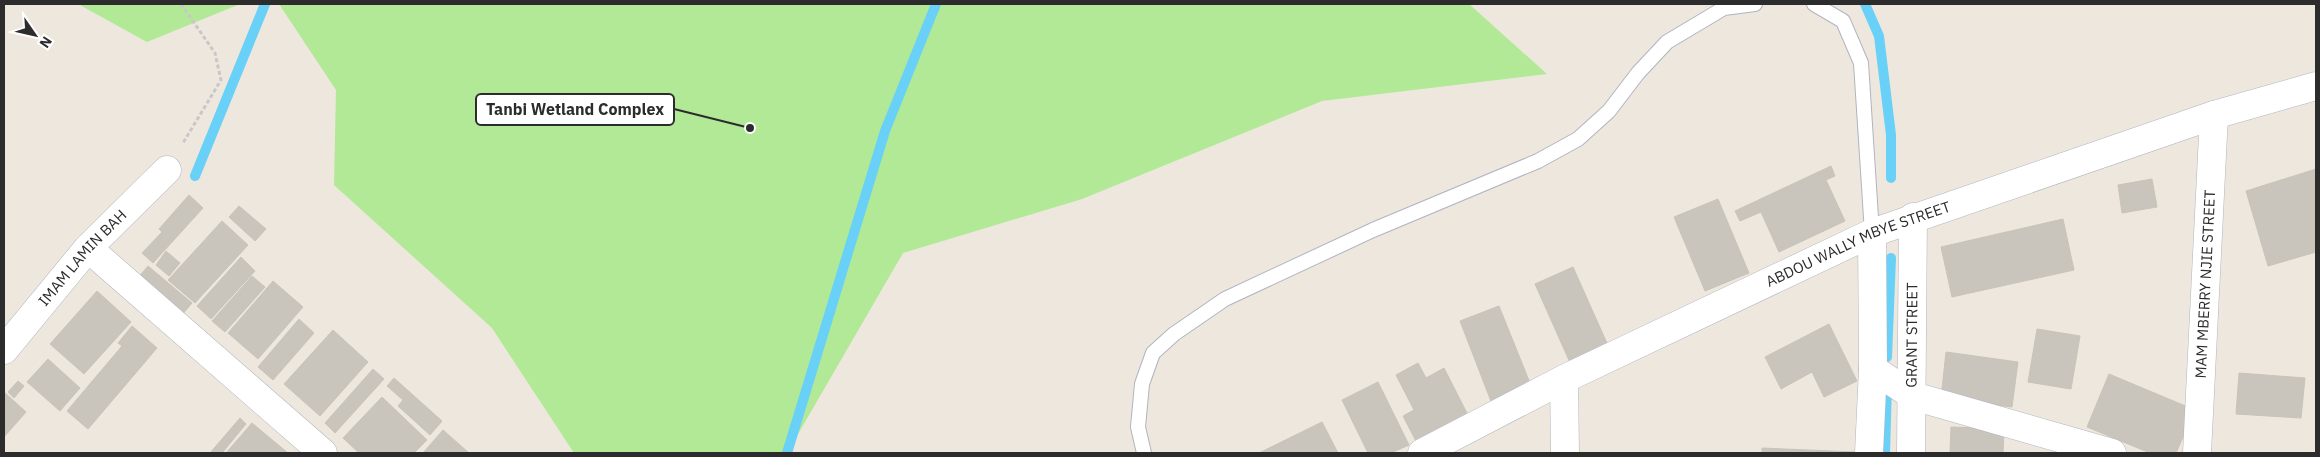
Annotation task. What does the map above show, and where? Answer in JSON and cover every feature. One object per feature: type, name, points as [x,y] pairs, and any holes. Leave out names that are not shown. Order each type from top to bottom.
[{"type":"street","name":"ABDOU WALLY MBYE STREET","points":[[1422,453],[1564,379],[1872,233],[1913,217],[2214,115],[2316,86]]},
{"type":"street","name":"MAM MBERRY NJIE STREET","points":[[2197,453],[2214,115]]},
{"type":"street","name":"IMAM LAMIN BAH","points":[[4,350],[88,248],[167,170]]},
{"type":"street","name":"GRANT STREET","points":[[1911,453],[1913,396],[1913,217]]},
{"type":"street","points":[[1869,453],[1873,369],[1872,233]]},
{"type":"street","points":[[88,248],[323,453]]},
{"type":"street","points":[[1873,369],[1913,396],[2112,453]]},
{"type":"street","points":[[1564,379],[1565,453]]},
{"type":"lane","points":[[1144,453],[1138,427],[1142,384],[1153,353],[1174,334],[1225,299],[1373,230],[1538,161],[1578,139],[1609,111],[1638,73],[1667,42],[1724,8],[1755,4]]},
{"type":"lane","points":[[1814,4],[1843,21],[1860,63],[1872,233]]},
{"type":"path","points":[[167,170],[221,80],[216,53],[181,4]]},
{"type":"green space","points":[[78,4],[240,4],[147,42]]},
{"type":"green space","points":[[279,4],[1469,4],[1547,74],[1322,101],[1082,199],[903,253],[787,453],[574,453],[492,328],[334,185],[336,90]]},
{"type":"building","points":[[1831,166],[1835,176],[1826,180],[1845,221],[1779,252],[1761,212],[1740,221],[1735,211]]},
{"type":"building","points":[[2316,169],[2316,252],[2268,266],[2246,191]]},
{"type":"building","points":[[2152,179],[2157,207],[2122,213],[2118,185]]},
{"type":"building","points":[[189,195],[203,208],[153,263],[142,253],[162,232],[159,229]]},
{"type":"building","points":[[1718,199],[1749,273],[1705,291],[1674,217]]},
{"type":"building","points":[[239,206],[266,229],[255,241],[229,217]]},
{"type":"building","points":[[2063,219],[2074,270],[1952,297],[1941,247]]},
{"type":"building","points":[[222,221],[248,245],[195,303],[168,280]]},
{"type":"building","points":[[166,251],[180,263],[169,276],[156,265]]},
{"type":"building","points":[[241,257],[255,271],[211,319],[197,306]]},
{"type":"building","points":[[148,266],[192,303],[181,316],[137,279]]},
{"type":"building","points":[[1573,267],[1610,350],[1572,367],[1535,284]]},
{"type":"building","points":[[252,276],[265,287],[225,332],[212,321]]},
{"type":"building","points":[[273,281],[303,307],[258,359],[228,333]]},
{"type":"building","points":[[97,291],[131,322],[84,374],[50,344]]},
{"type":"building","points":[[1499,306],[1534,393],[1494,409],[1460,321]]},
{"type":"building","points":[[299,319],[314,333],[273,380],[258,367]]},
{"type":"building","points":[[1829,324],[1857,381],[1824,397],[1812,372],[1781,389],[1765,357]]},
{"type":"building","points":[[132,326],[157,348],[88,429],[67,411],[122,346],[118,343]]},
{"type":"building","points":[[2037,329],[2080,336],[2071,389],[2028,382]]},
{"type":"building","points":[[333,330],[368,362],[320,416],[284,384]]},
{"type":"building","points":[[1946,352],[2018,362],[2012,407],[1941,398]]},
{"type":"building","points":[[48,359],[80,388],[60,411],[27,382]]},
{"type":"building","points":[[1418,363],[1426,378],[1444,368],[1470,419],[1418,445],[1403,416],[1414,410],[1396,375]]},
{"type":"building","points":[[373,369],[384,379],[335,433],[325,423]]},
{"type":"building","points":[[2239,373],[2305,378],[2301,418],[2236,414]]},
{"type":"building","points":[[2109,374],[2195,410],[2176,453],[2150,453],[2087,427]]},
{"type":"building","points":[[394,378],[442,421],[430,435],[398,406],[403,400],[387,386]]},
{"type":"building","points":[[18,381],[24,386],[14,398],[8,392]]},
{"type":"building","points":[[1378,382],[1409,445],[1391,453],[1368,453],[1342,400]]},
{"type":"building","points":[[4,392],[26,412],[4,437]]},
{"type":"building","points":[[382,397],[427,440],[414,453],[359,453],[343,438]]},
{"type":"building","points":[[240,418],[246,424],[222,453],[210,453]]},
{"type":"building","points":[[1322,422],[1338,453],[1259,453]]},
{"type":"building","points":[[252,423],[288,453],[226,453]]},
{"type":"building","points":[[1951,427],[2004,429],[2003,453],[1950,453]]},
{"type":"building","points":[[443,430],[469,453],[423,453]]},
{"type":"building","points":[[1762,448],[1855,452],[1855,453],[1762,453]]},
{"type":"waterway","points":[[195,176],[265,4]]},
{"type":"waterway","points":[[787,453],[885,131],[936,4]]},
{"type":"waterway","points":[[1865,4],[1879,36],[1891,135],[1891,178]]},
{"type":"waterway","points":[[1887,357],[1891,258]]},
{"type":"waterway","points":[[1885,453],[1887,384]]},
{"type":"place","name":"Tanbi Wetland Complex","points":[[750,128]]}]
